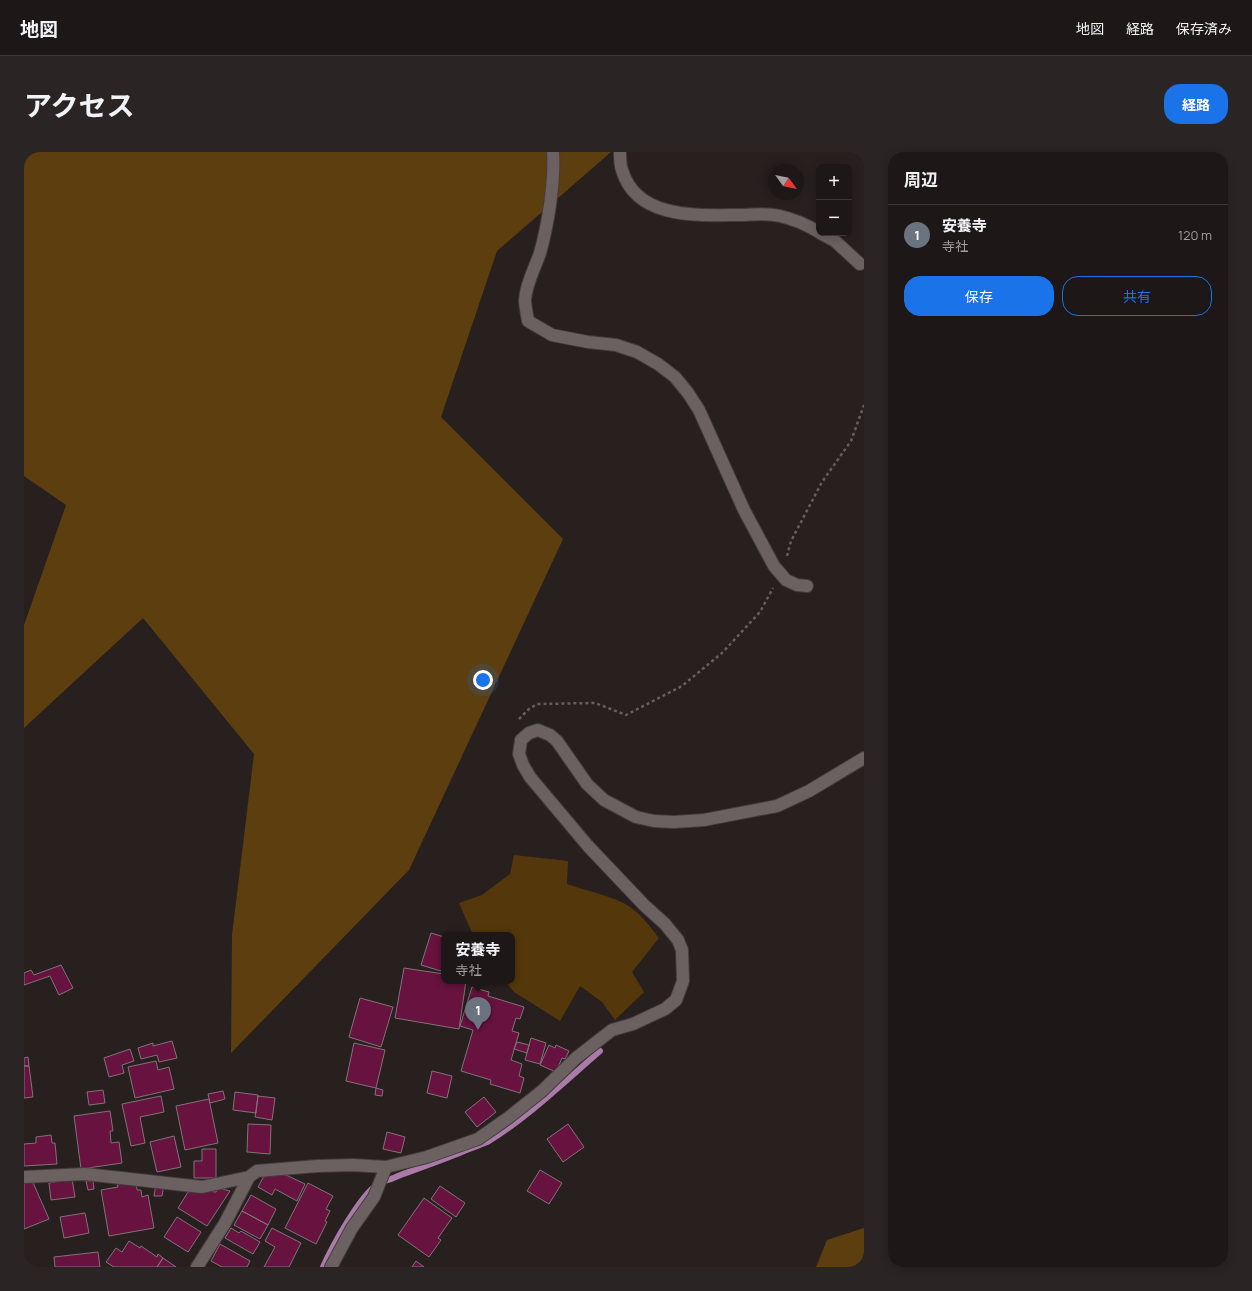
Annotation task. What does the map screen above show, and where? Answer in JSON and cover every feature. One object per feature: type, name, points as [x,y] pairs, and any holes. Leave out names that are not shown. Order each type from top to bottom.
[{"type":"street","points":[[553,152],[554,164],[549,209],[540,253],[531,274],[525,300],[528,321],[552,335],[588,342],[616,345],[637,352],[658,364],[675,378],[688,393],[699,410],[744,510],[774,566],[786,580],[797,585],[807,586]]},
{"type":"street","points":[[620,152],[622,170],[629,185],[642,199],[661,209],[685,214],[779,216],[816,231]]},
{"type":"street","points":[[826,236],[835,241],[860,264]]},
{"type":"street","points":[[24,1178],[85,1174],[202,1187],[249,1177],[257,1171],[288,1168],[353,1165],[385,1170],[478,1138],[508,1118],[542,1091],[576,1058],[612,1030],[633,1024],[665,1009],[676,1000],[683,981],[682,950],[678,940],[665,924],[644,905],[588,846],[530,776],[523,765],[519,754],[521,740],[529,733],[538,730],[550,734],[557,741],[587,784],[604,800],[636,817],[674,822],[704,820],[777,806],[809,791],[864,758]]},
{"type":"street","points":[[331,1267],[352,1228],[374,1196],[385,1170]]},
{"type":"street","points":[[197,1267],[225,1224],[249,1177]]},
{"type":"path","points":[[786,562],[791,541],[822,482],[851,441],[864,405]]},
{"type":"path","points":[[518,720],[529,709],[537,704],[595,703],[626,715],[682,686],[722,653],[760,612],[773,587]]},
{"type":"shaded area","points":[[24,152],[611,152],[497,251],[441,417],[563,539],[409,870],[231,1053],[232,935],[254,754],[143,618],[24,728],[24,625],[66,505],[24,476]]},
{"type":"shaded area","points":[[514,855],[568,861],[567,884],[628,905],[641,916],[659,938],[632,972],[644,992],[615,1020],[602,1002],[580,986],[560,1021],[514,992],[507,984],[515,984],[515,932],[472,932],[459,903],[482,895],[510,874]]},
{"type":"shaded area","points":[[864,1228],[864,1267],[816,1267],[827,1240]]},
{"type":"building","points":[[431,933],[441,936],[441,971],[421,965]]},
{"type":"building","points":[[61,965],[73,988],[59,995],[50,976],[24,985],[24,973],[31,970],[34,975]]},
{"type":"building","points":[[404,968],[441,974],[441,984],[466,984],[459,1029],[395,1018]]},
{"type":"building","points":[[472,987],[489,992],[488,996],[524,1007],[520,1019],[516,1018],[512,1031],[519,1033],[511,1060],[522,1064],[519,1076],[524,1078],[520,1093],[490,1084],[491,1080],[461,1071],[473,1030],[460,1026]]},
{"type":"building","points":[[360,998],[393,1007],[381,1047],[349,1037]]},
{"type":"building","points":[[531,1038],[546,1043],[540,1064],[525,1060]]},
{"type":"building","points":[[172,1041],[177,1058],[159,1062],[157,1055],[141,1059],[138,1048],[153,1043],[153,1046]]},
{"type":"building","points":[[517,1042],[529,1045],[527,1053],[514,1049]]},
{"type":"building","points":[[354,1043],[385,1050],[376,1088],[346,1081]]},
{"type":"building","points":[[549,1045],[555,1048],[556,1045],[569,1051],[565,1059],[562,1058],[556,1072],[540,1065]]},
{"type":"building","points":[[130,1049],[134,1061],[122,1065],[124,1073],[109,1077],[104,1058]]},
{"type":"building","points":[[28,1057],[29,1066],[24,1066],[24,1058]]},
{"type":"building","points":[[156,1061],[158,1070],[169,1067],[174,1089],[135,1098],[128,1067]]},
{"type":"building","points":[[24,1066],[29,1066],[33,1097],[24,1098]]},
{"type":"building","points":[[432,1071],[452,1076],[447,1098],[427,1093]]},
{"type":"building","points":[[376,1088],[383,1090],[382,1096],[375,1095]]},
{"type":"building","points":[[103,1090],[105,1103],[89,1105],[87,1092]]},
{"type":"building","points":[[223,1091],[225,1099],[210,1103],[208,1094]]},
{"type":"building","points":[[235,1092],[258,1095],[256,1113],[233,1110]]},
{"type":"building","points":[[161,1096],[164,1112],[140,1117],[145,1143],[131,1146],[122,1104]]},
{"type":"building","points":[[258,1096],[275,1098],[272,1120],[255,1117]]},
{"type":"building","points":[[484,1097],[496,1112],[477,1127],[465,1112]]},
{"type":"building","points":[[209,1099],[218,1143],[185,1150],[176,1106]]},
{"type":"building","points":[[110,1111],[113,1131],[110,1131],[111,1143],[119,1142],[122,1163],[81,1169],[74,1116]]},
{"type":"building","points":[[248,1124],[271,1125],[270,1154],[247,1152]]},
{"type":"building","points":[[568,1124],[584,1147],[563,1162],[547,1139]]},
{"type":"building","points":[[387,1132],[405,1137],[401,1153],[383,1149]]},
{"type":"building","points":[[51,1135],[52,1143],[55,1143],[57,1164],[24,1166],[24,1144],[36,1143],[36,1137]]},
{"type":"building","points":[[174,1136],[181,1167],[157,1172],[150,1142]]},
{"type":"building","points":[[202,1149],[216,1149],[216,1178],[194,1178],[194,1161],[202,1161]]},
{"type":"building","points":[[540,1170],[562,1183],[549,1204],[527,1191]]},
{"type":"building","points":[[286,1175],[305,1184],[297,1201],[275,1189],[272,1195],[258,1187],[264,1176]]},
{"type":"building","points":[[31,1178],[49,1219],[24,1229],[24,1181]]},
{"type":"building","points":[[72,1179],[75,1197],[51,1200],[49,1183]]},
{"type":"building","points":[[86,1181],[93,1181],[94,1189],[88,1190]]},
{"type":"building","points":[[136,1182],[137,1190],[141,1190],[142,1197],[148,1195],[154,1228],[109,1236],[101,1190],[118,1187],[117,1185]]},
{"type":"building","points":[[308,1183],[333,1196],[326,1209],[330,1211],[325,1221],[327,1222],[316,1244],[285,1228]]},
{"type":"building","points":[[156,1184],[164,1185],[162,1196],[154,1196]]},
{"type":"building","points":[[440,1186],[465,1203],[456,1217],[431,1199]]},
{"type":"building","points":[[218,1188],[230,1191],[207,1226],[178,1208],[190,1189],[216,1192]]},
{"type":"building","points":[[251,1195],[276,1209],[268,1225],[242,1211]]},
{"type":"building","points":[[424,1198],[452,1218],[438,1238],[441,1240],[429,1257],[398,1235]]},
{"type":"building","points":[[242,1211],[268,1225],[260,1239],[234,1225]]},
{"type":"building","points":[[85,1213],[89,1233],[64,1238],[60,1217]]},
{"type":"building","points":[[177,1217],[201,1232],[188,1252],[164,1237]]},
{"type":"building","points":[[231,1228],[239,1233],[241,1231],[260,1242],[253,1254],[225,1238]]},
{"type":"building","points":[[272,1228],[301,1243],[289,1267],[264,1267],[275,1247],[265,1241]]},
{"type":"building","points":[[129,1241],[140,1248],[141,1246],[157,1257],[158,1254],[163,1258],[157,1267],[114,1267],[106,1262],[116,1248],[122,1252]]},
{"type":"building","points":[[220,1244],[250,1261],[247,1267],[222,1267],[211,1261]]},
{"type":"building","points":[[98,1252],[100,1267],[55,1267],[54,1257]]},
{"type":"building","points":[[163,1258],[176,1267],[157,1267]]},
{"type":"building","points":[[416,1261],[424,1267],[412,1267]]},
{"type":"waterway","points":[[323,1267],[355,1210],[363,1199],[378,1184],[489,1141],[532,1110],[600,1051]]},
{"type":"place","name":"安養寺","points":[[478,1030]]}]
